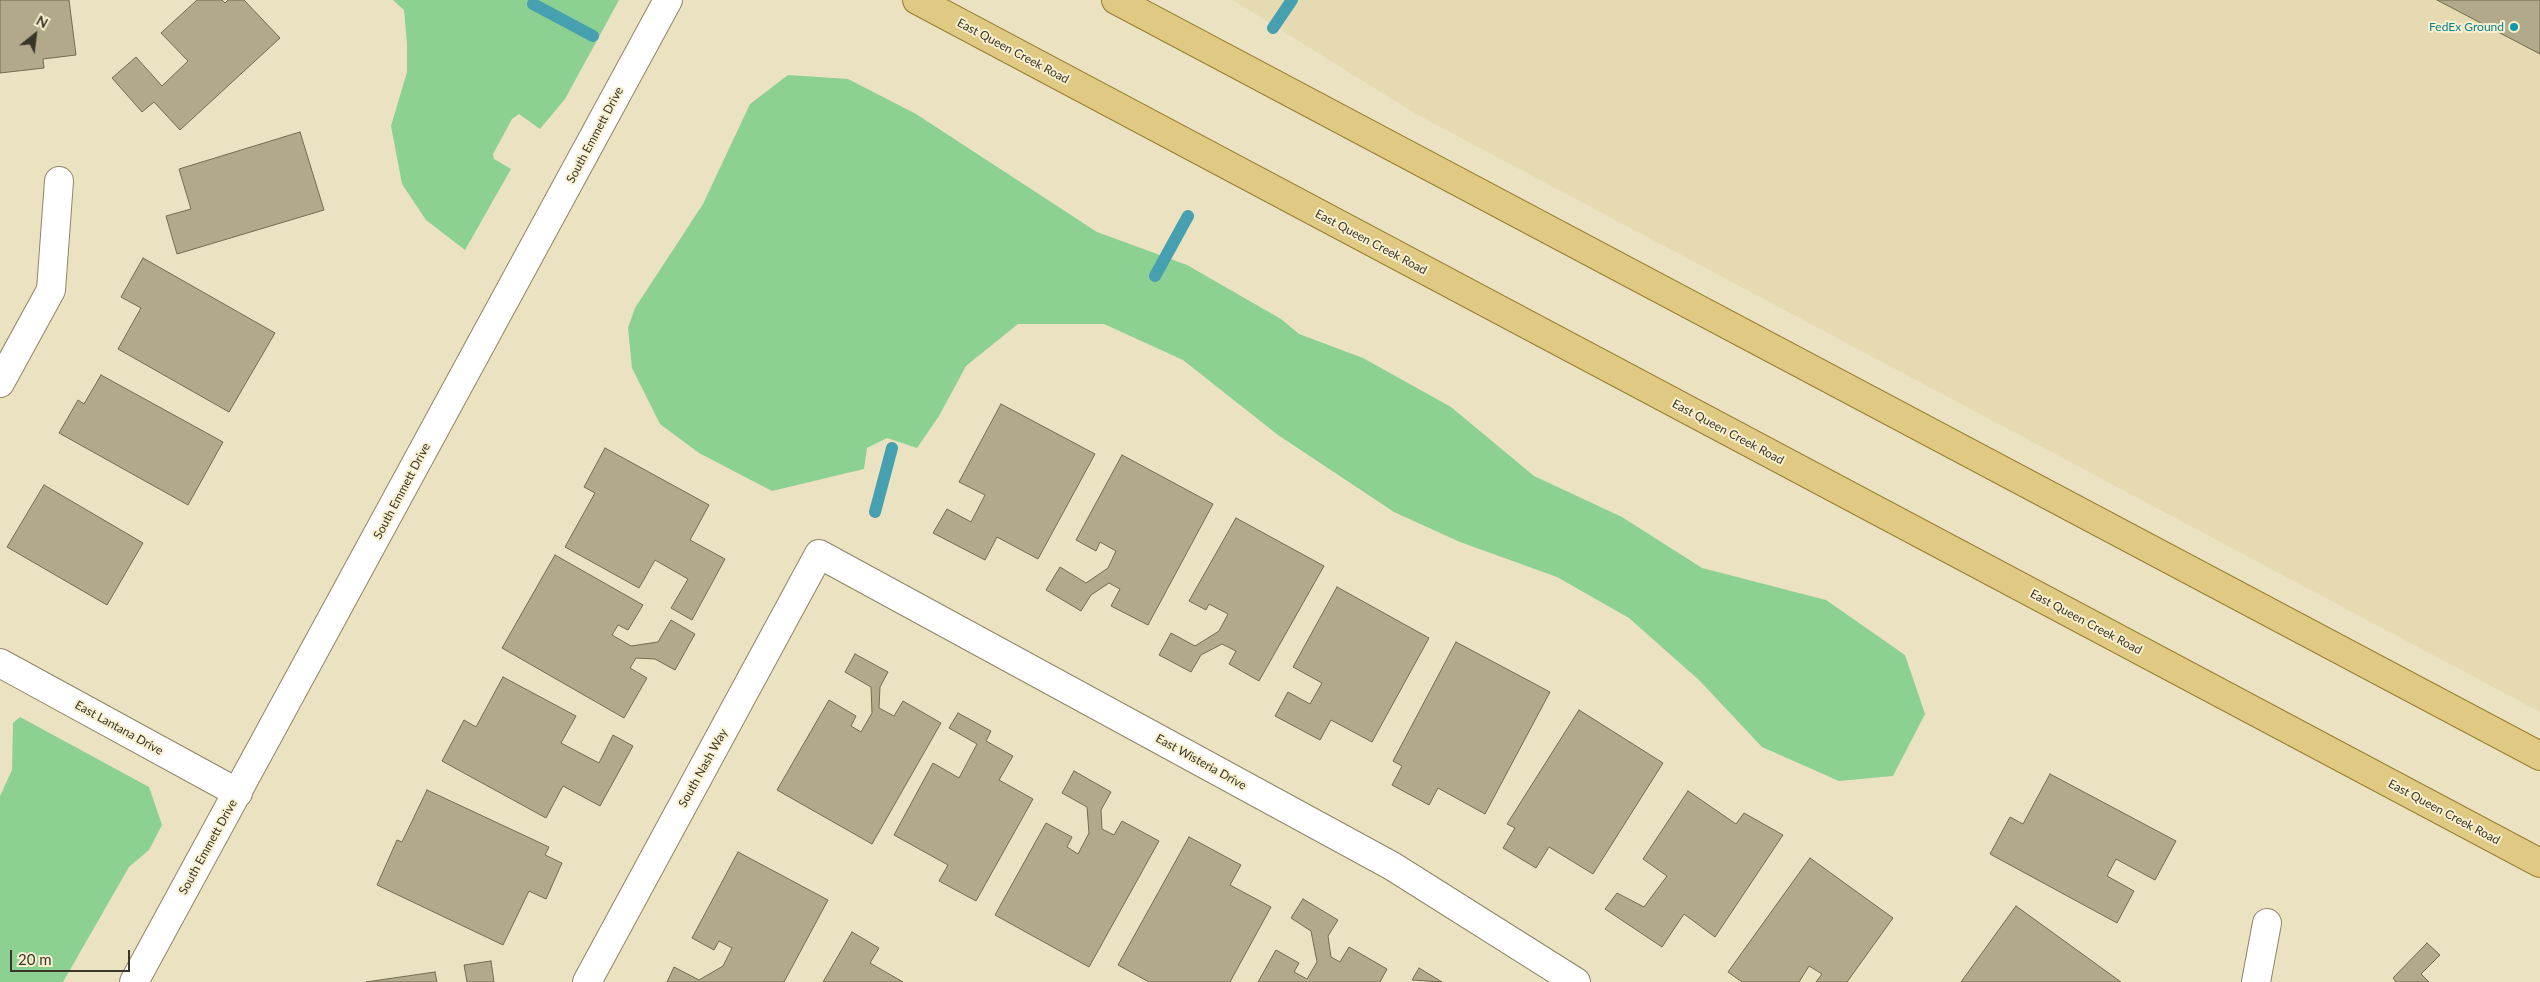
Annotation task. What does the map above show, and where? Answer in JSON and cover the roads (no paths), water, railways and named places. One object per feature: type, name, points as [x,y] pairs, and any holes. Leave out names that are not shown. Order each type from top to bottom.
[{"type":"main road","name":"East Queen Creek Road","points":[[917,0],[2540,863]]},
{"type":"main road","points":[[1116,0],[2540,756]]},
{"type":"street","name":"South Emmett Drive","points":[[134,982],[668,0]]},
{"type":"street","points":[[0,383],[51,290],[60,181]]},
{"type":"street","name":"South Nash Way","points":[[587,982],[819,554]]},
{"type":"street","name":"East Wisteria Drive","points":[[819,554],[1392,866],[1576,982]]},
{"type":"street","name":"East Lantana Drive","points":[[0,663],[238,793]]},
{"type":"street","points":[[2256,982],[2267,922]]},
{"type":"waterway","points":[[1273,28],[1292,0]]},
{"type":"waterway","points":[[533,4],[593,36]]},
{"type":"waterway","points":[[1155,276],[1188,216]]},
{"type":"waterway","points":[[875,512],[892,448]]},
{"type":"place","name":"FedEx Ground","points":[[2514,27]]}]
